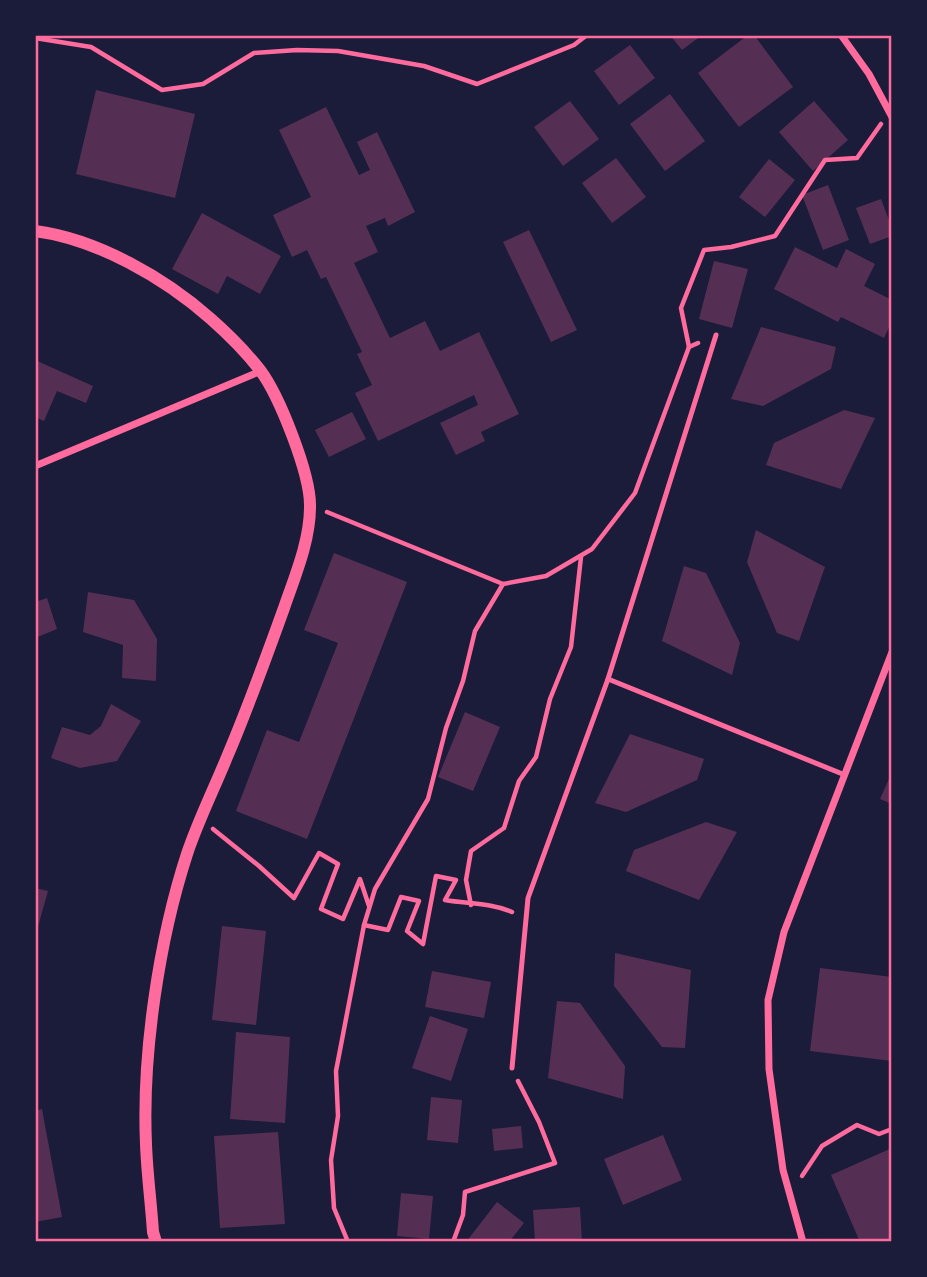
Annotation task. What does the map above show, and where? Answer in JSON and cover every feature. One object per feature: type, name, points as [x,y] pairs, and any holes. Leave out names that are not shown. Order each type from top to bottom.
[{"type":"street","points":[[841,35],[869,74],[891,115]]},
{"type":"street","points":[[35,231],[62,235],[126,262],[187,298],[224,331],[261,371],[288,424],[311,506],[303,556],[250,704],[187,854],[155,991],[148,1065],[146,1142],[156,1242]]},
{"type":"street","points":[[35,466],[261,371]]},
{"type":"street","points":[[803,1242],[783,1170],[769,1069],[768,1000],[784,932],[892,652]]},
{"type":"lane","points":[[512,1068],[528,898],[608,679],[716,335]]},
{"type":"lane","points":[[608,679],[846,775]]},
{"type":"path","points":[[35,38],[91,47],[162,90],[203,84],[254,53],[297,50],[338,51],[424,66],[477,85],[574,46],[587,35]]},
{"type":"path","points":[[311,506],[503,584],[545,576],[593,549],[635,493],[689,347],[681,308],[704,250],[731,247],[775,236],[825,160],[857,158],[891,115]]},
{"type":"path","points":[[689,347],[716,335]]},
{"type":"path","points":[[471,905],[466,880],[471,850],[504,828],[519,781],[536,757],[550,699],[571,647],[581,556]]},
{"type":"path","points":[[348,1242],[334,1208],[331,1160],[338,1116],[336,1071],[364,925],[375,888],[428,799],[475,631],[503,584]]},
{"type":"path","points":[[202,820],[294,898],[319,853],[338,864],[321,909],[343,919],[360,879],[369,907]]},
{"type":"path","points":[[364,925],[388,930],[401,897],[419,901],[407,930],[424,944],[436,876],[456,880],[446,900],[471,905],[499,906],[526,918]]},
{"type":"path","points":[[453,1242],[463,1215],[465,1192],[555,1163],[539,1122],[512,1068]]},
{"type":"path","points":[[790,1197],[822,1146],[857,1125],[879,1134],[892,1129]]},
{"type":"building","points":[[670,35],[702,35],[682,50]]},
{"type":"building","points":[[748,35],[754,35],[793,87],[739,127],[698,73]]},
{"type":"building","points":[[630,45],[655,78],[619,105],[594,71]]},
{"type":"building","points":[[96,90],[195,114],[175,198],[76,174]]},
{"type":"building","points":[[670,94],[705,141],[665,171],[630,124]]},
{"type":"building","points":[[570,101],[599,139],[563,166],[534,127]]},
{"type":"building","points":[[814,101],[848,140],[813,171],[779,132]]},
{"type":"building","points":[[326,107],[359,175],[370,170],[357,142],[377,132],[415,212],[388,226],[385,218],[366,226],[378,252],[354,263],[390,338],[425,321],[440,351],[479,332],[519,414],[481,432],[485,441],[456,455],[440,423],[478,405],[474,395],[378,441],[355,393],[372,385],[357,354],[362,352],[326,277],[321,279],[307,250],[292,257],[273,215],[311,197],[279,130]]},
{"type":"building","points":[[616,158],[646,197],[612,223],[582,183]]},
{"type":"building","points":[[769,159],[795,180],[765,217],[739,197]]},
{"type":"building","points":[[828,185],[849,240],[823,250],[802,195]]},
{"type":"building","points":[[881,199],[892,228],[892,236],[870,244],[856,208]]},
{"type":"building","points":[[202,213],[281,256],[260,294],[227,276],[218,294],[172,269]]},
{"type":"building","points":[[529,230],[577,330],[551,342],[503,242]]},
{"type":"building","points":[[795,247],[837,268],[846,249],[875,264],[864,286],[892,300],[892,321],[884,338],[841,317],[838,322],[774,289]]},
{"type":"building","points":[[714,261],[748,269],[732,328],[699,319]]},
{"type":"building","points":[[761,327],[836,347],[831,369],[763,406],[731,399]]},
{"type":"building","points":[[35,360],[93,386],[86,403],[57,391],[44,421],[35,417]]},
{"type":"building","points":[[844,410],[875,418],[841,489],[766,465],[774,443]]},
{"type":"building","points":[[352,412],[366,439],[329,457],[315,430]]},
{"type":"building","points":[[756,530],[825,567],[799,641],[777,633],[747,562]]},
{"type":"building","points":[[334,553],[407,582],[307,839],[236,811],[267,730],[299,742],[338,643],[304,630]]},
{"type":"building","points":[[684,566],[706,573],[740,643],[732,675],[662,641]]},
{"type":"building","points":[[88,592],[134,600],[157,639],[156,681],[122,678],[123,645],[83,632]]},
{"type":"building","points":[[47,598],[57,629],[35,638],[35,602]]},
{"type":"building","points":[[111,704],[141,721],[117,761],[80,768],[51,758],[62,727],[90,735],[101,726]]},
{"type":"building","points":[[465,712],[500,727],[473,791],[438,777]]},
{"type":"building","points":[[630,734],[704,759],[697,780],[626,812],[595,803]]},
{"type":"building","points":[[892,772],[892,804],[880,799]]},
{"type":"building","points":[[706,822],[737,832],[699,900],[626,871],[634,850]]},
{"type":"building","points":[[35,888],[48,891],[36,934],[35,934]]},
{"type":"building","points":[[222,926],[266,931],[256,1025],[212,1020]]},
{"type":"building","points":[[615,953],[691,970],[685,1048],[662,1047],[614,986]]},
{"type":"building","points":[[820,968],[892,977],[892,1061],[810,1051]]},
{"type":"building","points":[[432,971],[491,982],[484,1018],[425,1007]]},
{"type":"building","points":[[557,1001],[580,1003],[625,1066],[623,1099],[548,1078]]},
{"type":"building","points":[[430,1016],[468,1029],[451,1081],[412,1068]]},
{"type":"building","points":[[236,1032],[290,1037],[285,1123],[230,1119]]},
{"type":"building","points":[[431,1097],[462,1100],[458,1143],[427,1140]]},
{"type":"building","points":[[42,1109],[62,1217],[35,1222],[35,1111]]},
{"type":"building","points":[[521,1126],[523,1148],[494,1151],[492,1129]]},
{"type":"building","points":[[278,1132],[285,1224],[220,1228],[214,1136]]},
{"type":"building","points":[[663,1135],[682,1180],[623,1205],[604,1159]]},
{"type":"building","points":[[892,1148],[892,1242],[860,1242],[831,1175]]},
{"type":"building","points":[[401,1193],[433,1196],[429,1239],[397,1236]]},
{"type":"building","points":[[497,1202],[524,1223],[509,1242],[466,1242]]},
{"type":"building","points":[[580,1207],[582,1242],[535,1242],[533,1210]]}]
